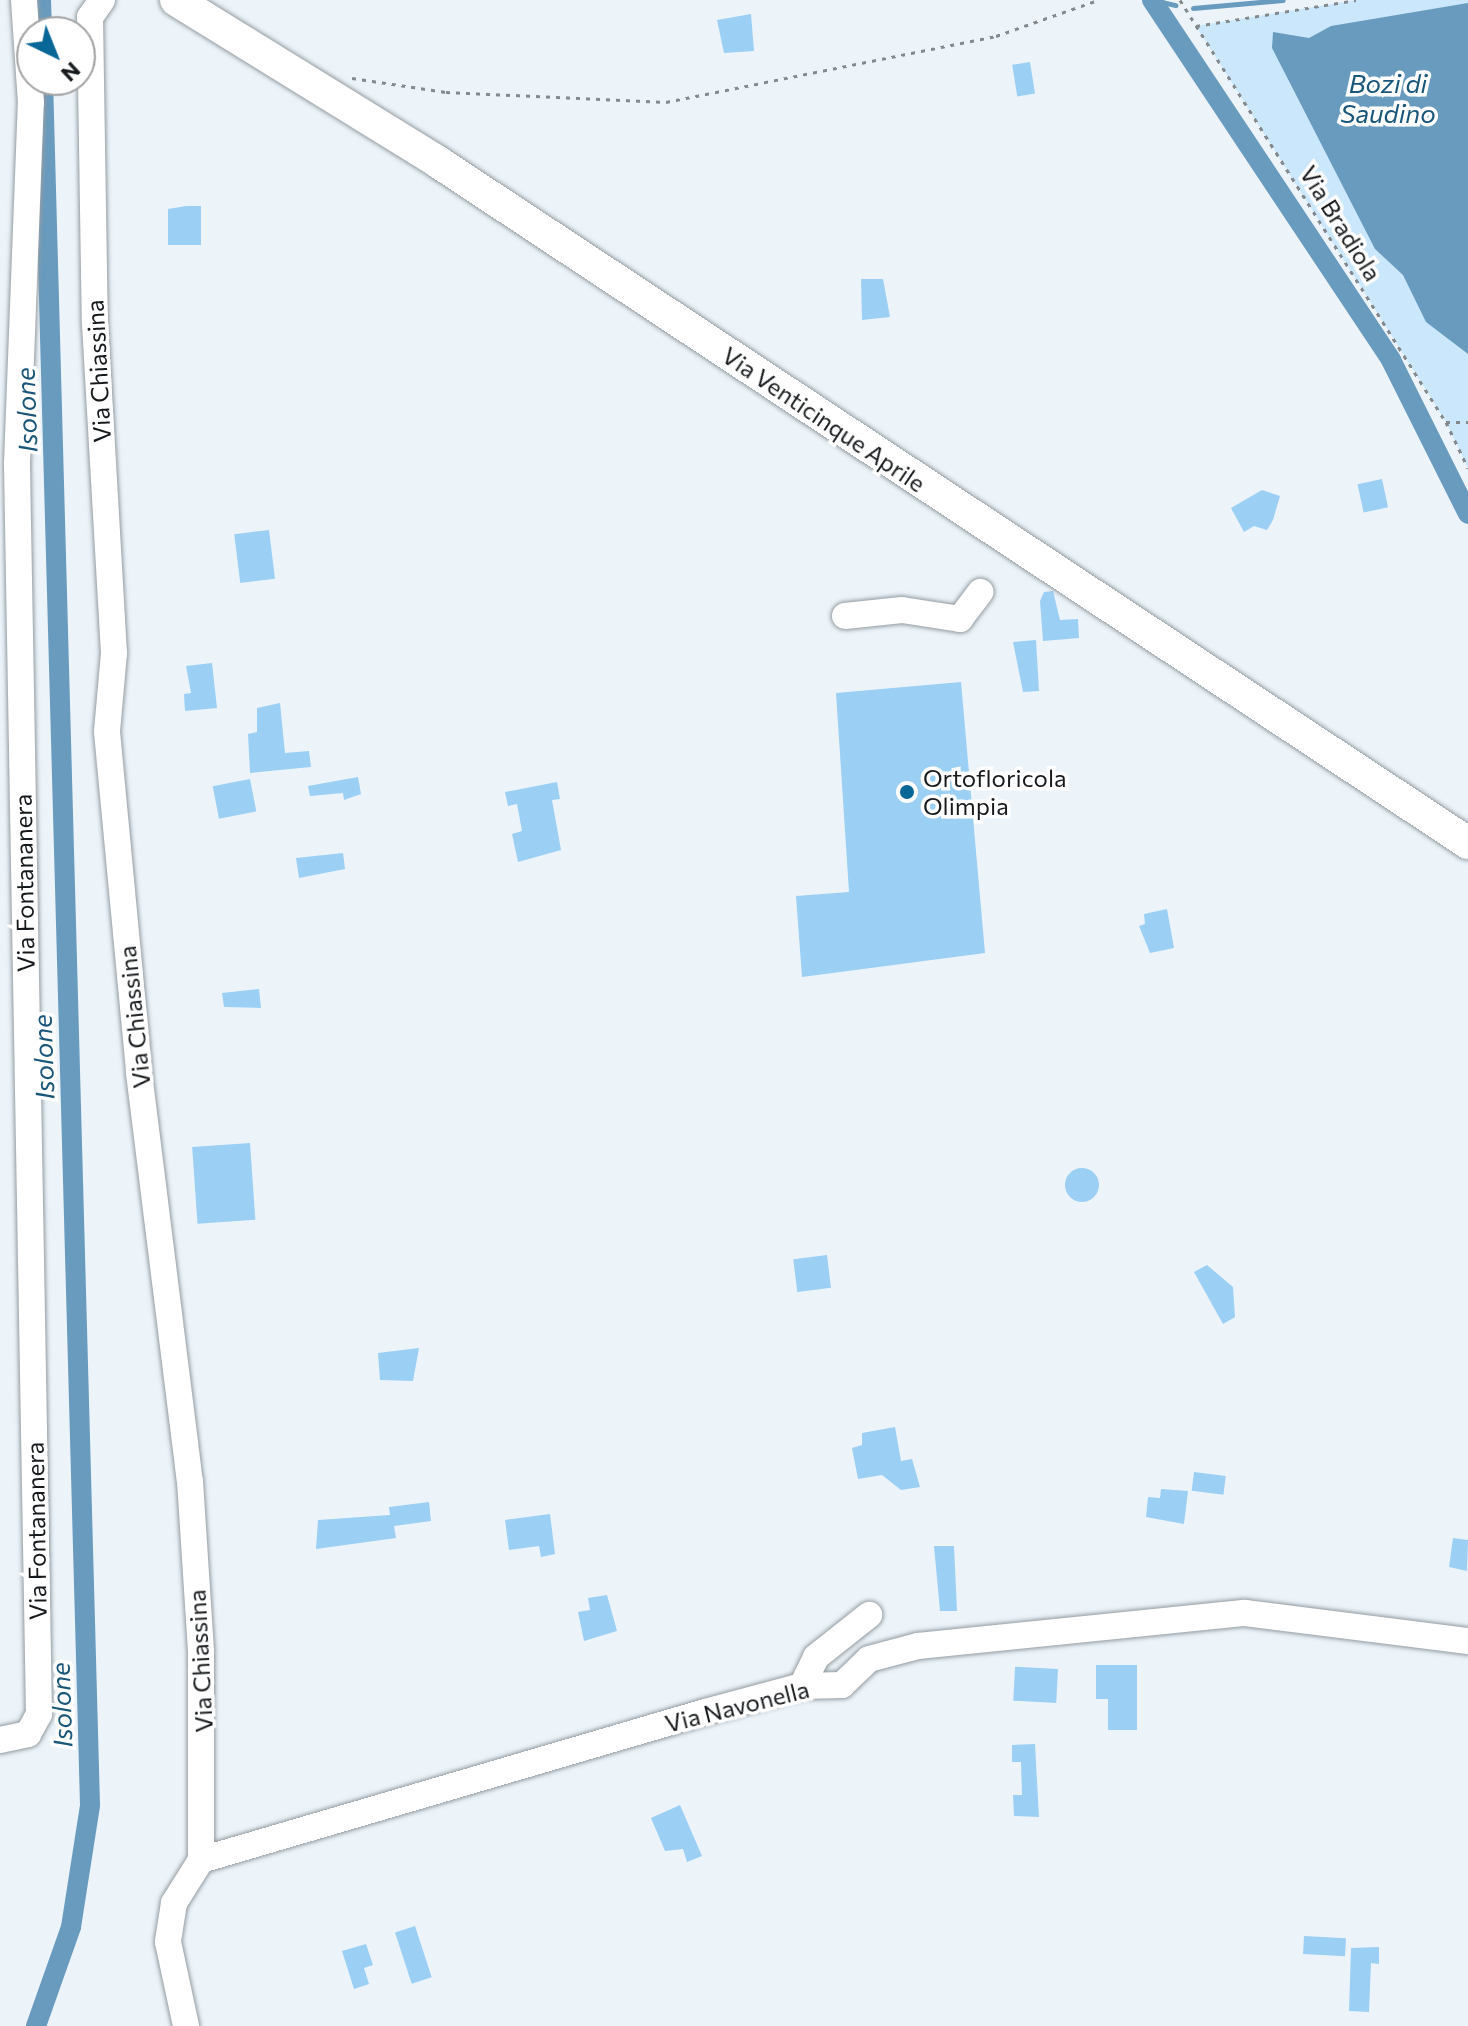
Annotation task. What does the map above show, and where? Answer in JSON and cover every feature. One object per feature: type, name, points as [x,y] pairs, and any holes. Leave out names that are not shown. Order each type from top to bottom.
[{"type":"main road","name":"Via Venticinque Aprile","points":[[176,0],[426,154],[1468,843]]},
{"type":"street","name":"Via Fontananera","points":[[0,1740],[28,1734],[39,1714],[17,463],[31,103],[24,0]]},
{"type":"street","name":"Via Chiassina","points":[[102,0],[90,17],[95,324],[114,653],[107,732],[139,1073],[190,1481],[202,1698],[201,1860]]},
{"type":"street","points":[[845,616],[902,610],[960,619],[980,592]]},
{"type":"street","name":"Via Navonella","points":[[201,1860],[820,1686],[869,1659],[918,1646],[1245,1613],[1468,1641]]},
{"type":"street","points":[[820,1686],[816,1657],[869,1615]]},
{"type":"street","points":[[186,2026],[168,1942],[174,1903],[201,1860]]},
{"type":"path","points":[[345,78],[446,92],[666,102],[996,36],[1098,0]]},
{"type":"path","name":"Via Bradiola","points":[[1180,0],[1446,422],[1468,468]]},
{"type":"path","points":[[1196,26],[1356,0]]},
{"type":"path","points":[[1446,422],[1468,422]]},
{"type":"shaded area","name":"Bozi di Saudino","points":[[1356,0],[1468,0],[1468,468],[1446,422],[1196,26]]},
{"type":"water","name":"Bozi di Saudino","points":[[1468,3],[1468,354],[1426,322],[1403,275],[1375,249],[1272,48],[1273,32],[1309,38],[1331,26]]},
{"type":"building","points":[[751,14],[754,51],[724,53],[717,20]]},
{"type":"building","points":[[1030,62],[1035,94],[1017,96],[1012,65]]},
{"type":"building","points":[[201,206],[201,245],[168,245],[168,209]]},
{"type":"building","points":[[861,279],[883,279],[890,317],[862,320]]},
{"type":"building","points":[[1382,479],[1388,507],[1364,513],[1358,484]]},
{"type":"building","points":[[1262,490],[1280,496],[1273,520],[1267,530],[1254,526],[1244,532],[1231,508]]},
{"type":"building","points":[[269,530],[275,579],[240,583],[234,534]]},
{"type":"building","points":[[1053,591],[1060,620],[1078,619],[1079,638],[1043,641],[1040,601],[1044,592]]},
{"type":"building","points":[[1036,640],[1039,691],[1023,692],[1013,642]]},
{"type":"building","points":[[212,663],[217,708],[185,711],[184,694],[191,693],[186,666]]},
{"type":"building","name":"Ortofloricola Olimpia","points":[[961,682],[985,953],[802,977],[796,896],[849,892],[836,693]]},
{"type":"building","points":[[280,703],[285,753],[309,751],[311,767],[250,773],[248,734],[257,732],[257,708]]},
{"type":"building","points":[[358,777],[361,794],[344,800],[343,793],[310,796],[308,786]]},
{"type":"building","points":[[250,779],[256,811],[219,819],[213,786]]},
{"type":"building","points":[[557,782],[560,799],[552,800],[561,850],[518,862],[512,834],[522,831],[517,804],[508,806],[505,792]]},
{"type":"building","points":[[343,853],[345,869],[299,878],[296,858]]},
{"type":"building","points":[[1167,909],[1174,948],[1150,953],[1139,926],[1145,924],[1144,914]]},
{"type":"building","points":[[259,989],[261,1008],[224,1007],[222,993]]},
{"type":"building","points":[[250,1143],[255,1220],[198,1224],[192,1147]]},
{"type":"building","points":[[1082,1168],[1094,1173],[1099,1185],[1094,1197],[1082,1202],[1070,1197],[1065,1185],[1070,1173]]},
{"type":"building","points":[[827,1255],[831,1288],[797,1292],[793,1259]]},
{"type":"building","points":[[1207,1265],[1233,1287],[1235,1317],[1223,1324],[1194,1272]]},
{"type":"building","points":[[419,1348],[413,1381],[380,1380],[378,1353]]},
{"type":"building","points":[[895,1427],[901,1461],[912,1459],[920,1487],[901,1490],[882,1475],[858,1479],[852,1448],[862,1445],[862,1433]]},
{"type":"building","points":[[1194,1472],[1226,1476],[1223,1495],[1192,1491]]},
{"type":"building","points":[[1161,1489],[1188,1491],[1184,1524],[1146,1517],[1148,1497],[1160,1498]]},
{"type":"building","points":[[429,1502],[431,1521],[394,1526],[396,1538],[316,1549],[318,1520],[390,1515],[389,1507]]},
{"type":"building","points":[[550,1514],[555,1554],[541,1557],[539,1546],[509,1550],[505,1520]]},
{"type":"building","points":[[1453,1538],[1468,1540],[1467,1571],[1449,1567]]},
{"type":"building","points":[[934,1546],[954,1546],[957,1611],[940,1611]]},
{"type":"building","points":[[607,1595],[617,1631],[584,1641],[578,1612],[590,1610],[588,1598]]},
{"type":"building","points":[[1096,1665],[1137,1665],[1137,1730],[1108,1730],[1108,1699],[1096,1699]]},
{"type":"building","points":[[1015,1667],[1058,1669],[1056,1703],[1013,1701]]},
{"type":"building","points":[[1035,1744],[1039,1817],[1014,1816],[1013,1795],[1022,1795],[1021,1762],[1012,1762],[1012,1745]]},
{"type":"building","points":[[680,1805],[702,1856],[687,1862],[683,1849],[665,1851],[651,1818]]},
{"type":"building","points":[[415,1926],[432,1977],[412,1984],[395,1932]]},
{"type":"building","points":[[1304,1936],[1346,1938],[1345,1956],[1303,1954]]},
{"type":"building","points":[[366,1944],[373,1965],[364,1968],[369,1984],[354,1989],[342,1951]]},
{"type":"building","points":[[1379,1947],[1379,1964],[1371,1963],[1369,2012],[1349,2011],[1351,1948]]},
{"type":"waterway","name":"Isolone","points":[[41,0],[42,16]]},
{"type":"waterway","points":[[1152,0],[1391,360],[1468,514]]},
{"type":"waterway","points":[[1153,0],[1175,5]]},
{"type":"waterway","points":[[1193,8],[1283,0]]},
{"type":"waterway","name":"Isolone","points":[[36,2026],[71,1927],[90,1805],[43,96]]},
{"type":"place","name":"Ortofloricola Olimpia","points":[[907,792]]}]
